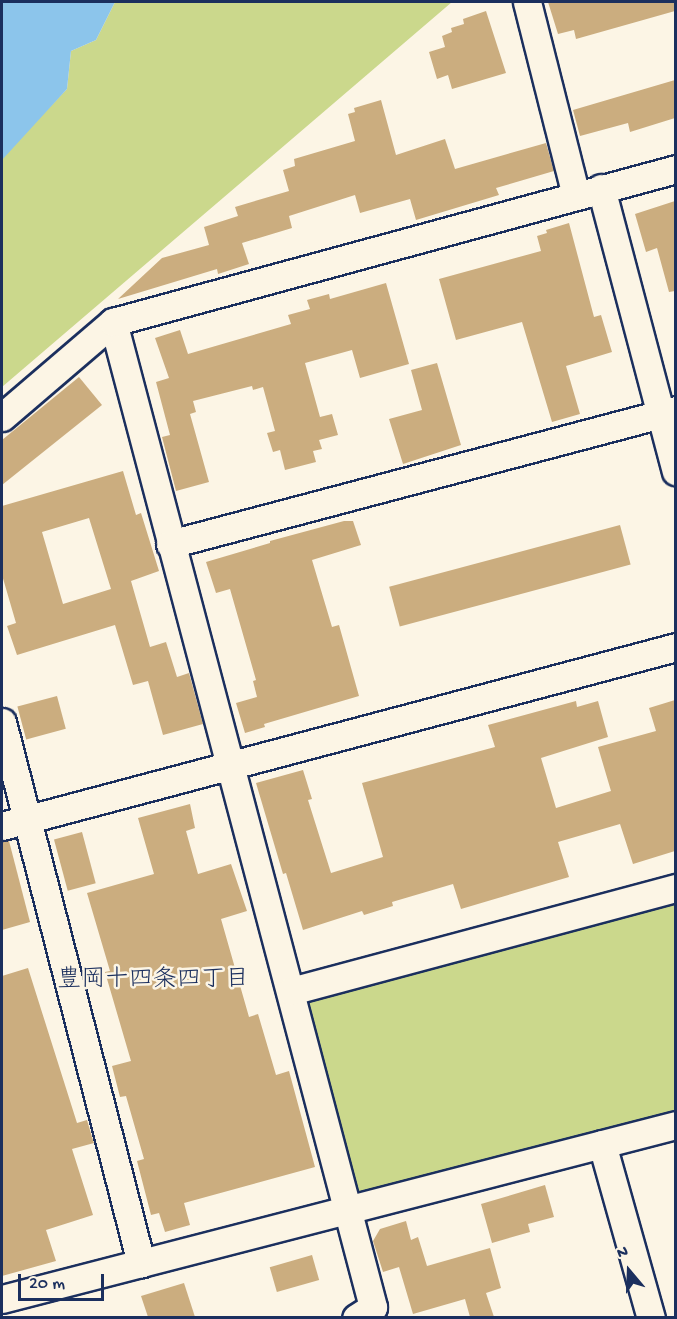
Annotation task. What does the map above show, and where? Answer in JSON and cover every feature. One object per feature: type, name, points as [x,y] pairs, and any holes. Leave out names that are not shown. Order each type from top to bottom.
[{"type":"street","points":[[527,2],[589,192],[668,412],[675,471]]},
{"type":"street","points":[[2,417],[113,322],[675,169]]},
{"type":"street","points":[[113,322],[373,1307],[356,1317]]},
{"type":"street","points":[[170,544],[668,412]]},
{"type":"street","points":[[2,826],[675,646]]},
{"type":"street","points":[[2,722],[141,1263]]},
{"type":"street","points":[[291,992],[675,888]]},
{"type":"street","points":[[2,1299],[675,1125]]},
{"type":"street","points":[[602,1144],[651,1317]]},
{"type":"green space","points":[[115,2],[452,2],[2,387],[2,157],[67,89],[71,51],[96,40]]},
{"type":"green space","points":[[675,888],[675,1125],[348,1211],[291,991]]},
{"type":"water","points":[[2,2],[115,2],[96,40],[71,51],[67,89],[2,160]]},
{"type":"building","points":[[548,2],[675,2],[675,11],[576,39],[574,30],[558,34]]},
{"type":"building","points":[[486,11],[506,73],[452,89],[448,75],[437,79],[429,52],[445,47],[442,36],[452,32],[451,28],[464,24],[463,19]]},
{"type":"building","points":[[675,80],[675,118],[630,132],[628,123],[580,136],[573,110]]},
{"type":"building","points":[[381,100],[396,155],[445,139],[455,169],[546,143],[554,171],[496,188],[499,195],[416,220],[410,199],[360,213],[355,195],[289,216],[292,228],[242,243],[249,264],[218,274],[217,269],[118,299],[162,258],[209,245],[204,227],[238,216],[235,207],[289,191],[283,170],[295,166],[294,159],[355,141],[348,114],[355,112],[354,108]]},
{"type":"building","points":[[675,201],[675,291],[669,292],[657,248],[646,252],[635,214]]},
{"type":"building","points":[[569,223],[594,317],[601,315],[612,352],[566,366],[580,414],[552,422],[522,322],[456,340],[439,279],[541,251],[537,236],[547,233],[546,230]]},
{"type":"building","points":[[386,283],[409,364],[360,378],[352,350],[305,363],[320,417],[332,414],[338,435],[319,440],[322,449],[313,451],[316,462],[285,470],[280,450],[273,452],[267,433],[275,431],[263,387],[253,390],[252,386],[193,401],[196,412],[190,414],[209,482],[176,491],[162,437],[170,435],[156,382],[169,378],[155,338],[180,330],[188,354],[291,324],[288,315],[310,309],[307,300],[329,294],[330,299]]},
{"type":"building","points":[[437,363],[461,445],[403,464],[389,419],[422,410],[411,370]]},
{"type":"building","points":[[79,377],[102,405],[2,485],[2,440]]},
{"type":"building","points":[[123,471],[136,515],[141,513],[159,571],[131,581],[150,647],[166,642],[177,677],[189,673],[203,724],[163,735],[148,681],[133,685],[115,625],[17,655],[7,626],[16,623],[2,575],[2,506]],"holes":[[[89,518],[111,589],[63,604],[42,532]]]},
{"type":"building","points":[[344,521],[353,521],[361,545],[312,560],[332,627],[339,625],[359,696],[264,724],[265,727],[245,733],[236,703],[257,697],[253,681],[256,680],[230,589],[216,593],[206,562],[270,543],[270,541]]},
{"type":"building","points":[[620,525],[631,565],[400,626],[389,587]]},
{"type":"building","points":[[57,696],[66,729],[26,739],[17,707]]},
{"type":"building","points":[[675,700],[675,851],[633,864],[620,824],[558,842],[569,877],[461,909],[453,884],[392,902],[393,906],[364,915],[362,911],[303,930],[286,873],[283,874],[256,783],[303,770],[312,799],[308,800],[331,873],[383,857],[362,783],[495,747],[488,725],[576,701],[577,707],[598,701],[608,737],[541,758],[556,808],[611,791],[598,747],[656,731],[649,708]]},
{"type":"building","points":[[190,804],[195,828],[186,831],[198,874],[231,864],[247,911],[221,919],[249,1017],[258,1014],[276,1075],[289,1071],[315,1167],[184,1203],[190,1225],[165,1232],[159,1213],[151,1215],[137,1161],[144,1159],[126,1096],[120,1097],[112,1066],[131,1061],[105,972],[110,971],[87,893],[154,874],[138,818]]},
{"type":"building","points":[[82,832],[96,883],[68,891],[54,840]]},
{"type":"building","points":[[2,841],[9,841],[30,922],[2,930]]},
{"type":"building","points":[[28,968],[77,1123],[87,1120],[94,1143],[72,1149],[93,1215],[46,1230],[56,1261],[2,1276],[2,976]]},
{"type":"building","points":[[545,1185],[554,1217],[528,1224],[530,1232],[492,1243],[481,1204]]},
{"type":"building","points":[[406,1221],[411,1240],[418,1237],[427,1266],[490,1248],[501,1288],[486,1293],[494,1317],[470,1317],[465,1299],[413,1314],[399,1267],[383,1272],[373,1241],[380,1229]]},
{"type":"building","points":[[312,1255],[319,1280],[277,1292],[270,1267]]},
{"type":"building","points":[[184,1283],[195,1317],[148,1317],[141,1296]]},
{"type":"district","name":"豊岡十四条四丁目","points":[[153,981]]}]
